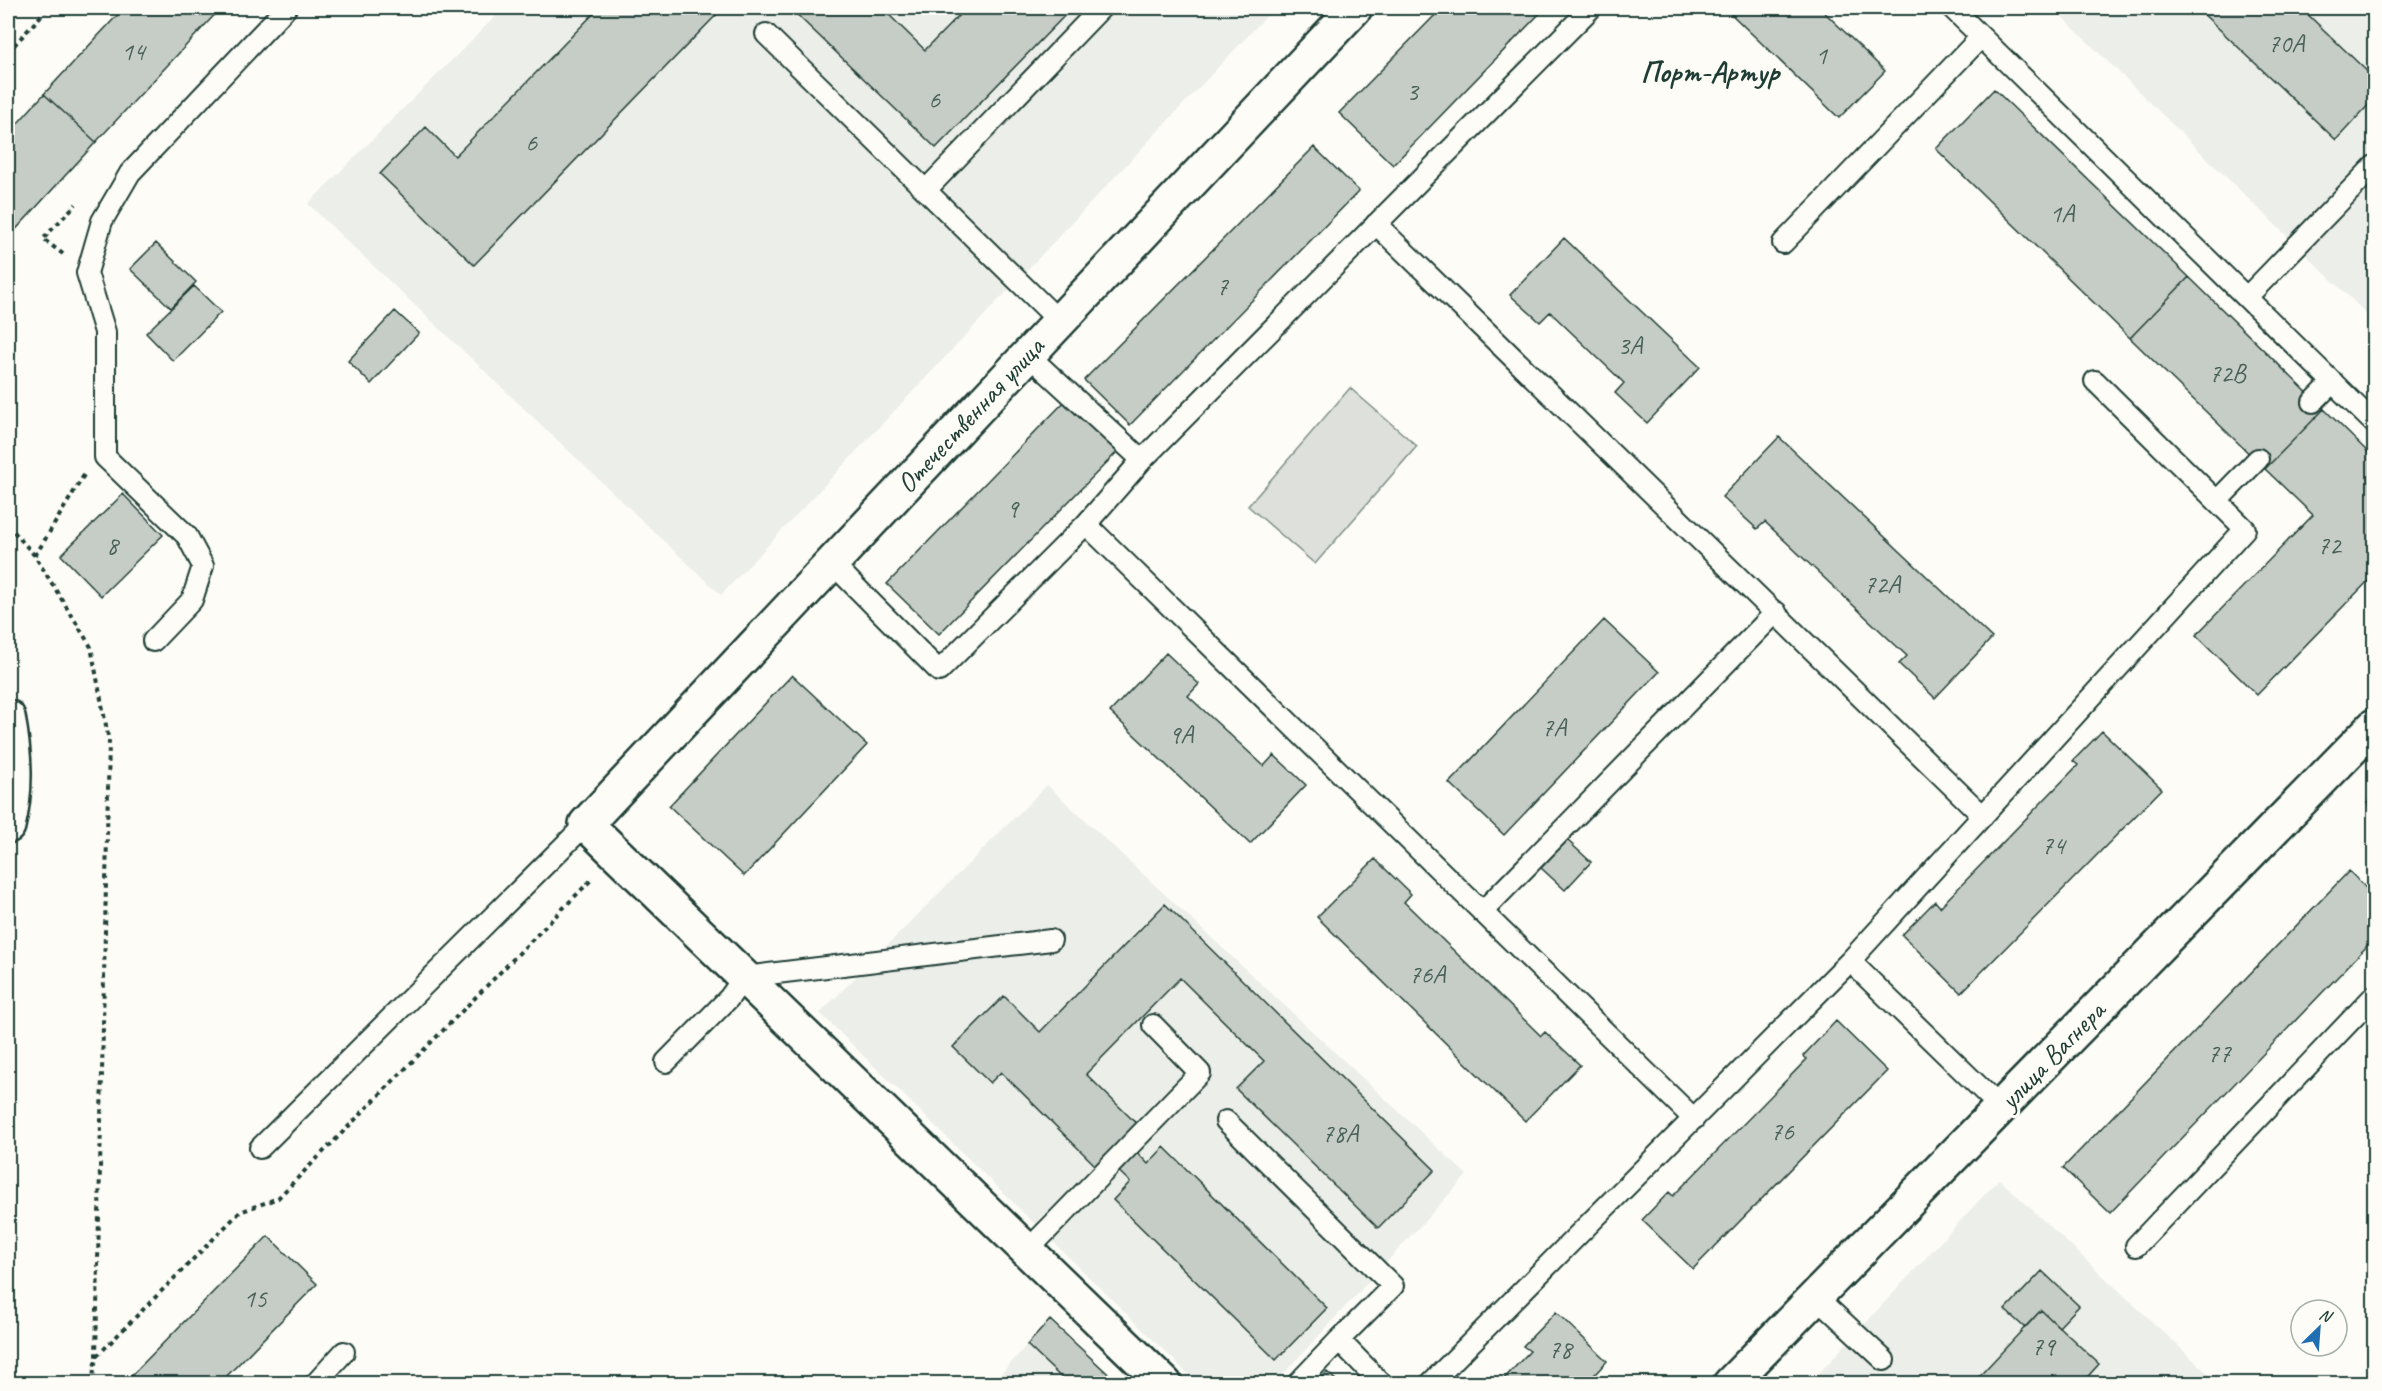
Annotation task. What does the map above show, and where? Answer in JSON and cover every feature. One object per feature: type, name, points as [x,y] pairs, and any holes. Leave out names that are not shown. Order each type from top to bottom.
[{"type":"street","name":"Отечественная улица","points":[[586,824],[1355,8]]},
{"type":"street","points":[[8,717],[14,752],[15,778],[8,826]]},
{"type":"street","name":"улица Вагнера","points":[[1730,1383],[2374,726]]},
{"type":"street","points":[[586,824],[1165,1383]]},
{"type":"lane","points":[[153,641],[192,600],[203,566],[187,536],[105,457],[105,332],[87,273],[102,221],[130,173],[286,8]]},
{"type":"lane","points":[[926,190],[1101,8]]},
{"type":"lane","points":[[832,563],[939,671],[1086,524],[1142,460],[1591,8]]},
{"type":"lane","points":[[1952,8],[2374,423]]},
{"type":"lane","points":[[766,34],[1059,321]]},
{"type":"lane","points":[[1783,243],[1981,37]]},
{"type":"lane","points":[[2247,297],[2374,166]]},
{"type":"lane","points":[[1376,224],[1983,816]]},
{"type":"lane","points":[[1027,354],[1142,460]]},
{"type":"lane","points":[[1430,1383],[1850,961],[2245,529],[2095,381]]},
{"type":"lane","points":[[2313,402],[2333,382]]},
{"type":"lane","points":[[2217,501],[2258,459]]},
{"type":"lane","points":[[1086,524],[1694,1119]]},
{"type":"lane","points":[[1482,912],[1776,612]]},
{"type":"lane","points":[[260,1148],[586,824]]},
{"type":"lane","points":[[666,1062],[729,998],[744,977],[1051,940]]},
{"type":"lane","points":[[1850,961],[2000,1107]]},
{"type":"lane","points":[[2136,1246],[2374,996]]},
{"type":"lane","points":[[1028,1251],[1200,1072],[1153,1025]]},
{"type":"lane","points":[[1226,1121],[1393,1286],[1297,1383]]},
{"type":"lane","points":[[1815,1296],[1884,1360]]},
{"type":"lane","points":[[1339,1340],[1382,1383]]},
{"type":"lane","points":[[315,1383],[344,1352]]},
{"type":"path","points":[[8,52],[48,8]]},
{"type":"path","points":[[35,556],[86,473]]},
{"type":"path","points":[[8,525],[35,556],[91,648],[109,741],[96,1356],[92,1383]]},
{"type":"path","points":[[96,1356],[240,1212],[278,1198],[617,854]]},
{"type":"shaded area","points":[[504,8],[1274,8],[721,595],[308,204]]},
{"type":"shaded area","points":[[2053,8],[2374,8],[2374,321]]},
{"type":"shaded area","points":[[1350,388],[1417,446],[1315,564],[1248,506]]},
{"type":"shaded area","points":[[1047,785],[1467,1175],[1275,1383],[1197,1383],[820,1013]]},
{"type":"shaded area","points":[[1999,1179],[2218,1383],[1809,1384]]},
{"type":"shaded area","points":[[1027,1345],[1068,1383],[992,1384]]},
{"type":"building","points":[[124,8],[221,8],[96,142],[44,94]]},
{"type":"building","points":[[599,8],[723,8],[474,265],[380,174],[426,127],[455,156]]},
{"type":"building","points":[[790,8],[882,8],[925,50],[966,8],[1072,8],[936,148]]},
{"type":"building","points":[[1442,8],[1545,8],[1393,165],[1339,113]]},
{"type":"building","points":[[1725,8],[1820,8],[1885,71],[1839,118]]},
{"type":"building","points":[[2197,8],[2301,8],[2374,78],[2374,99],[2336,140]]},
{"type":"building","points":[[1994,89],[2189,277],[2130,338],[1936,149]]},
{"type":"building","points":[[44,94],[96,142],[8,238],[8,134]]},
{"type":"building","points":[[1314,147],[1359,191],[1130,425],[1084,380]]},
{"type":"building","points":[[1564,238],[1700,367],[1647,423],[1615,393],[1624,383],[1550,312],[1540,322],[1510,295]]},
{"type":"building","points":[[156,243],[196,282],[171,308],[130,269]]},
{"type":"building","points":[[2189,277],[2324,409],[2265,469],[2130,338]]},
{"type":"building","points":[[194,286],[221,312],[173,361],[146,333]]},
{"type":"building","points":[[395,311],[419,333],[371,384],[348,361]]},
{"type":"building","points":[[1069,397],[1121,448],[939,634],[887,584]]},
{"type":"building","points":[[2324,409],[2374,458],[2374,575],[2257,695],[2196,635],[2313,515],[2265,469]]},
{"type":"building","points":[[1779,437],[1992,638],[1935,698],[1899,664],[1907,656],[1765,522],[1757,529],[1722,497]]},
{"type":"building","points":[[123,494],[163,535],[101,596],[61,555]]},
{"type":"building","points":[[1604,620],[1659,672],[1504,835],[1449,783]]},
{"type":"building","points":[[1166,653],[1199,684],[1188,696],[1264,766],[1274,755],[1306,785],[1250,844],[1110,712]]},
{"type":"building","points":[[792,675],[867,745],[744,876],[669,806]]},
{"type":"building","points":[[2102,731],[2162,789],[1961,993],[1902,935],[1935,901],[1940,907],[2078,765],[2073,761]]},
{"type":"building","points":[[2374,795],[2374,810],[2367,803]]},
{"type":"building","points":[[1567,840],[1591,862],[1565,890],[1541,868]]},
{"type":"building","points":[[1375,859],[1411,894],[1404,902],[1541,1036],[1545,1032],[1580,1065],[1525,1121],[1317,917]]},
{"type":"building","points":[[2349,871],[2374,896],[2374,939],[2110,1213],[2063,1168]]},
{"type":"building","points":[[1165,904],[1435,1170],[1378,1228],[1236,1089],[1264,1061],[1180,978],[1086,1074],[1139,1126],[1125,1140],[1148,1164],[1164,1147],[1327,1308],[1276,1360],[1113,1200],[1130,1182],[1106,1159],[1098,1168],[1001,1072],[990,1083],[953,1047],[1004,996],[1040,1032]]},
{"type":"building","points":[[1836,1021],[1887,1071],[1693,1269],[1642,1220],[1669,1192],[1673,1196],[1807,1059],[1803,1056]]},
{"type":"building","points":[[268,1236],[317,1284],[219,1384],[141,1384],[132,1375]]},
{"type":"building","points":[[2042,1271],[2079,1306],[2059,1327],[2041,1310],[2025,1328],[2005,1310]]},
{"type":"building","points":[[2041,1310],[2099,1364],[2081,1384],[1972,1384]]},
{"type":"building","points":[[1556,1312],[1607,1361],[1586,1384],[1499,1384],[1530,1351],[1523,1346]]},
{"type":"building","points":[[1050,1320],[1119,1384],[1068,1384],[1027,1345]]},
{"type":"building","points":[[1327,1372],[1340,1384],[1316,1384]]},
{"type":"building","points":[[132,1375],[141,1384],[124,1384]]},
{"type":"district","name":"Порт-Артур","points":[[1710,72]]}]
